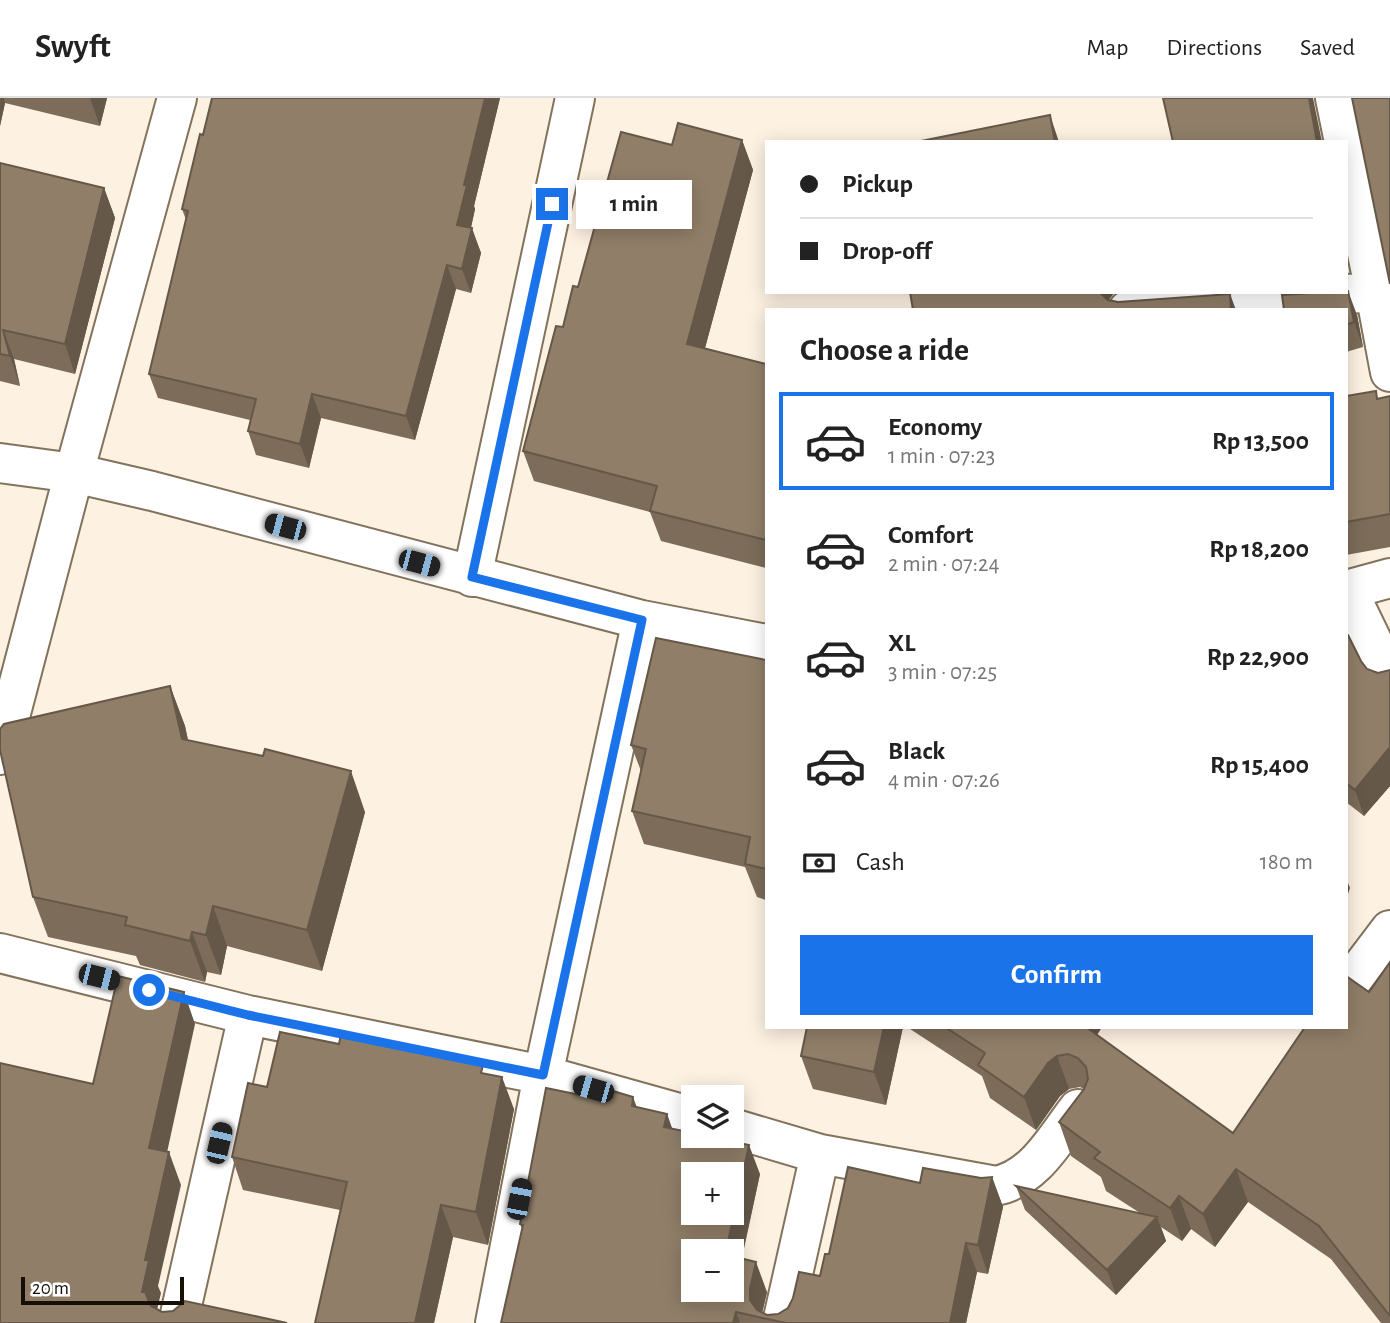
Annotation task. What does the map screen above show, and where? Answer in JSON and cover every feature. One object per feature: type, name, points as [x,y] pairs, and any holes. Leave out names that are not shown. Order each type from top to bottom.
[{"type":"street","points":[[0,755],[177,98]]},
{"type":"street","points":[[472,577],[575,98]]},
{"type":"street","points":[[1335,98],[1344,140]]},
{"type":"street","points":[[1348,162],[1390,372]]},
{"type":"street","points":[[1348,294],[1375,292]]},
{"type":"street","points":[[1155,308],[1348,294]]},
{"type":"street","points":[[0,463],[74,473],[152,491],[642,620],[765,644]]},
{"type":"street","points":[[1348,589],[1390,578]]},
{"type":"street","points":[[1348,591],[1390,678]]},
{"type":"street","points":[[495,1323],[543,1075],[642,620]]},
{"type":"street","points":[[1348,985],[1390,930]]},
{"type":"street","points":[[0,953],[248,1015],[543,1075],[681,1115]]},
{"type":"street","points":[[178,1323],[248,1015]]},
{"type":"street","points":[[744,1132],[820,1154],[996,1186],[1019,1178],[1034,1167],[1078,1109]]},
{"type":"street","points":[[782,1323],[820,1154]]},
{"type":"building","points":[[212,98],[485,98],[457,225],[472,228],[462,269],[447,265],[406,416],[312,394],[300,444],[248,431],[256,399],[149,374],[188,211],[182,209],[200,134],[203,135]]},
{"type":"building","points":[[1163,98],[1309,98],[1317,140],[1173,140]]},
{"type":"building","points":[[1352,98],[1390,98],[1390,284]]},
{"type":"building","points":[[1050,115],[1055,140],[926,140]]},
{"type":"building","points":[[678,123],[742,140],[687,344],[765,364],[765,540],[650,511],[657,486],[523,451],[556,326],[563,327],[573,286],[578,287],[621,132],[672,145]]},
{"type":"building","points":[[0,163],[104,188],[65,344],[3,330],[10,356],[0,354]]},
{"type":"building","points":[[1348,291],[1354,322],[1348,324],[1348,308],[1284,308],[1282,295],[1348,294]]},
{"type":"building","points":[[910,294],[1101,294],[1108,300],[1118,302],[1230,294],[1231,308],[913,308]]},
{"type":"building","points":[[1376,391],[1377,399],[1390,396],[1390,514],[1348,522],[1348,396]]},
{"type":"building","points":[[1348,635],[1367,669],[1378,673],[1390,670],[1390,747],[1355,790],[1348,785]]},
{"type":"building","points":[[656,638],[765,660],[765,869],[745,864],[750,837],[632,811],[646,749],[631,745]]},
{"type":"building","points":[[170,686],[182,739],[263,756],[265,749],[351,771],[307,930],[213,906],[206,935],[192,932],[190,941],[125,925],[127,917],[33,897],[0,750],[0,729],[4,724]]},
{"type":"building","points":[[1390,962],[1390,1316],[1319,1226],[1236,1169],[1203,1214],[1179,1196],[1170,1208],[1094,1158],[1100,1152],[1059,1122],[1084,1089],[1088,1079],[1086,1067],[1078,1058],[1068,1054],[1057,1056],[1048,1063],[1024,1097],[978,1065],[985,1053],[948,1029],[1089,1029],[1233,1133],[1304,1029],[1348,1029],[1348,977],[1369,992]]},
{"type":"building","points":[[118,976],[184,992],[149,1148],[169,1152],[145,1260],[149,1260],[142,1292],[145,1292],[151,1306],[162,1312],[173,1311],[185,1301],[287,1323],[0,1323],[0,1063],[93,1084]]},
{"type":"building","points":[[807,1029],[884,1029],[874,1072],[801,1056]]},
{"type":"building","points":[[280,1032],[339,1044],[341,1034],[483,1065],[481,1073],[502,1077],[476,1212],[441,1205],[415,1323],[315,1323],[347,1182],[232,1157],[248,1083],[267,1087]]},
{"type":"building","points":[[593,1085],[633,1097],[632,1106],[667,1114],[664,1127],[681,1131],[681,1148],[744,1148],[744,1144],[749,1145],[744,1168],[744,1162],[681,1162],[681,1225],[732,1225],[729,1239],[681,1239],[681,1302],[744,1302],[744,1259],[756,1262],[750,1300],[757,1310],[767,1315],[778,1314],[788,1308],[799,1272],[820,1276],[825,1254],[829,1254],[848,1167],[920,1183],[923,1168],[981,1178],[992,1177],[978,1245],[966,1243],[950,1323],[786,1323],[736,1312],[733,1323],[501,1323],[523,1225],[520,1224],[546,1088],[590,1097]]},
{"type":"building","points":[[1016,1186],[1157,1217],[1107,1270]]},
{"type":"route","points":[[149,990],[248,1015],[543,1075],[642,620],[472,577],[552,204]]}]
